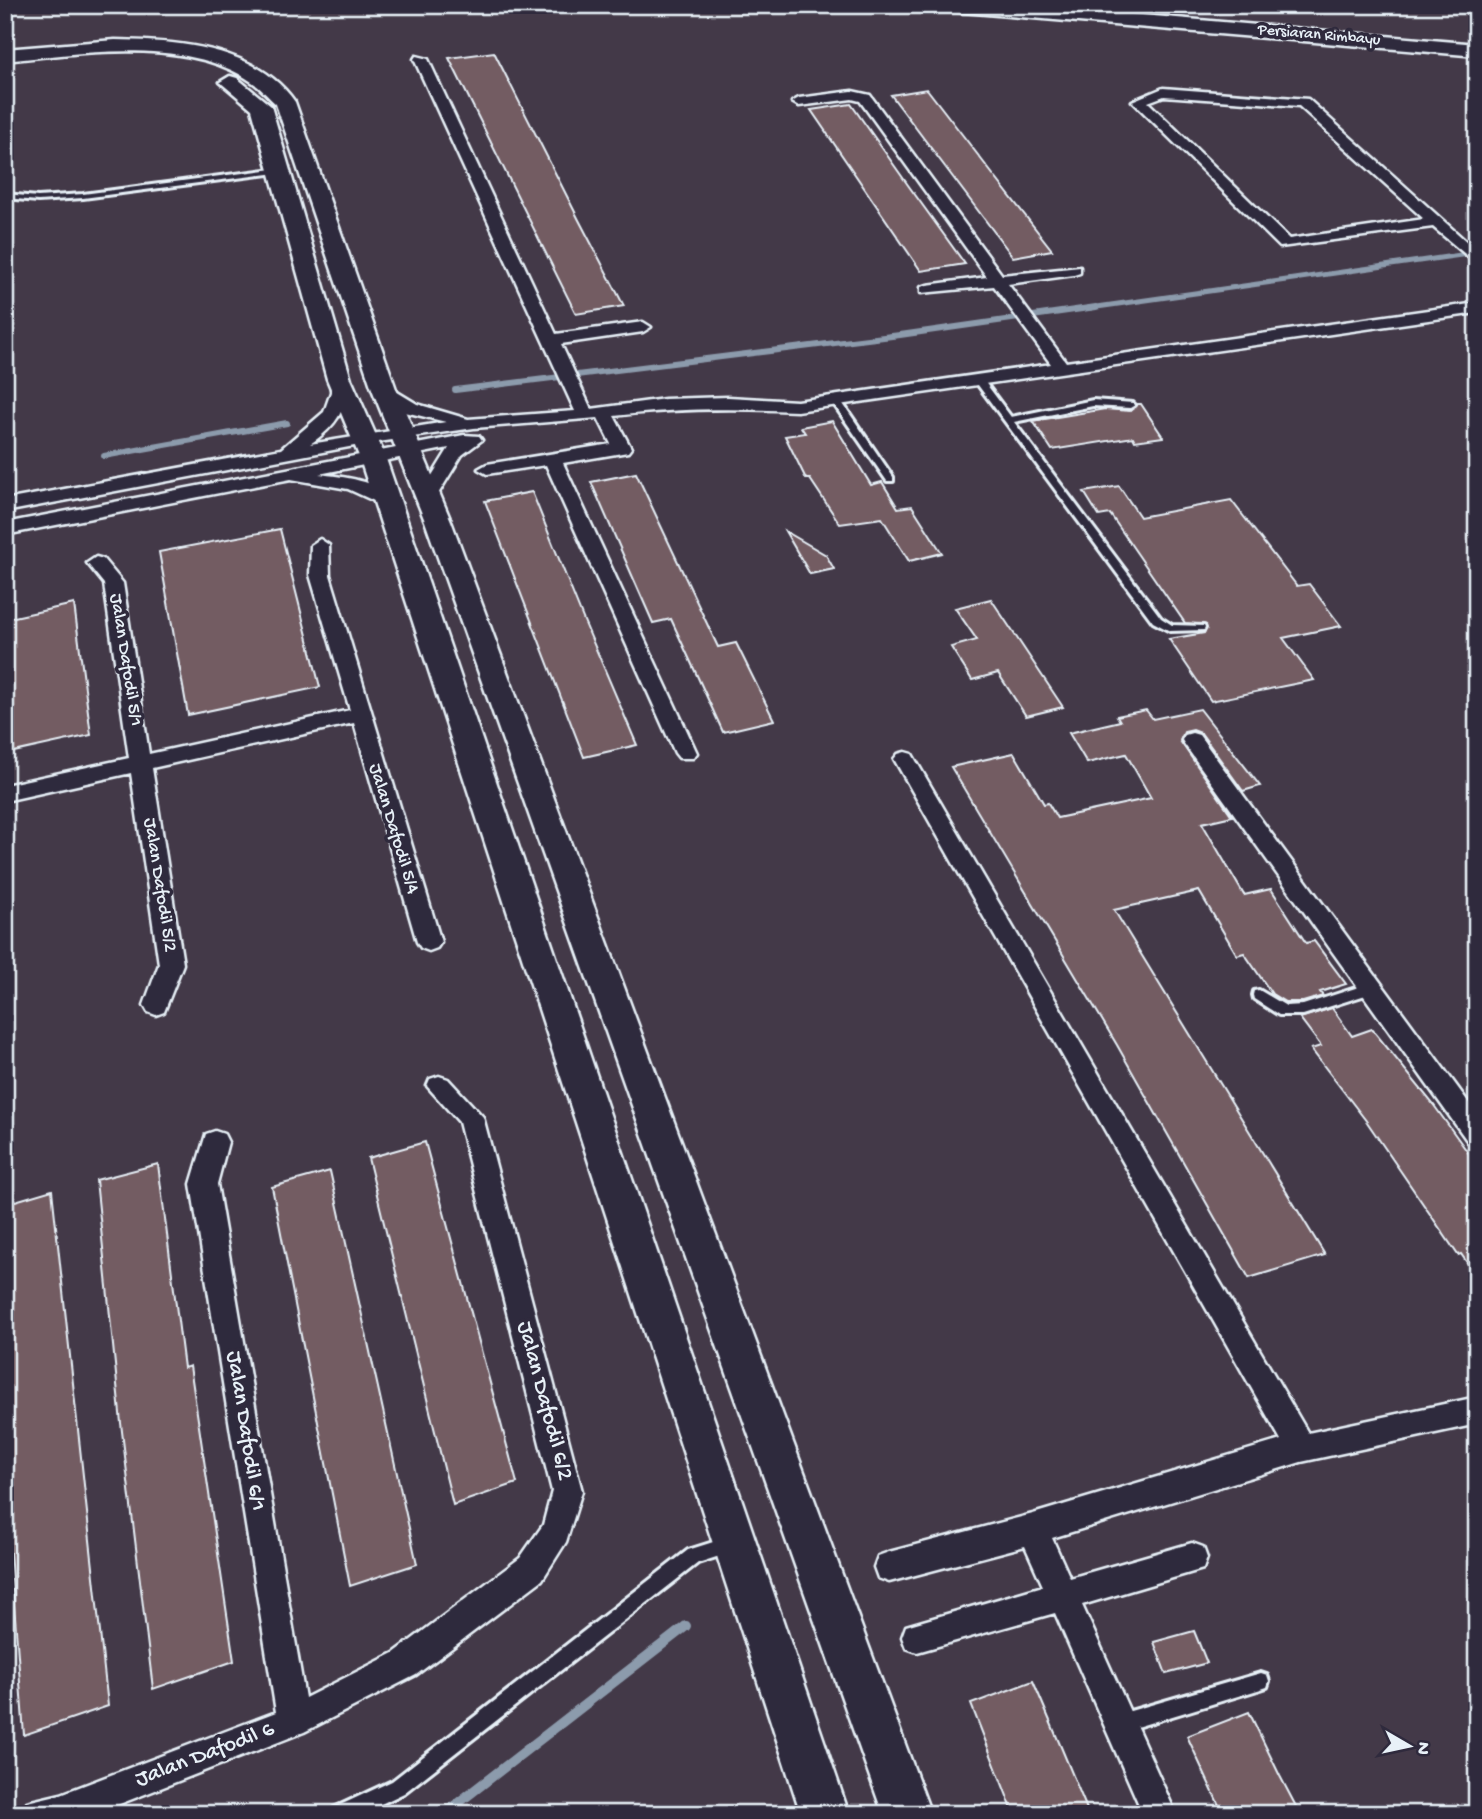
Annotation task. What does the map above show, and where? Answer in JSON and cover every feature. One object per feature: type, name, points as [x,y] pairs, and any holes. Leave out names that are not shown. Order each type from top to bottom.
[{"type":"main road","name":"Persiaran Rimbayu","points":[[951,5],[1477,50]]},
{"type":"main road","name":"Persiaran Rimbayu","points":[[1056,5],[1477,40]]},
{"type":"street","points":[[5,55],[71,48],[162,47],[198,53],[253,73],[274,88],[294,122],[384,390],[429,495],[907,1814]]},
{"type":"street","points":[[5,67],[78,59],[145,60],[206,72],[231,82],[261,106],[339,379],[369,448],[825,1814]]},
{"type":"street","points":[[421,59],[568,377],[622,448],[487,469]]},
{"type":"street","points":[[1436,222],[1285,244],[1139,101],[1163,92],[1303,102],[1436,222],[1472,255]]},
{"type":"street","points":[[799,102],[852,95],[865,98],[1061,367]]},
{"type":"street","points":[[927,290],[1074,270]]},
{"type":"street","points":[[5,529],[280,466],[476,430],[665,404],[728,402],[797,406],[1477,308]]},
{"type":"street","points":[[552,340],[643,327]]},
{"type":"street","points":[[280,466],[324,425],[341,397],[339,379]]},
{"type":"street","points":[[384,390],[411,408],[476,430]]},
{"type":"street","points":[[429,495],[455,452],[476,430]]},
{"type":"street","points":[[552,459],[686,753]]},
{"type":"street","points":[[5,506],[280,466],[355,484],[372,490],[385,500]]},
{"type":"street","name":"Jalan Dafodil 5/4","points":[[320,545],[320,575],[359,715],[429,942]]},
{"type":"street","name":"Jalan Dafodil 5/1","points":[[96,563],[113,583],[141,763]]},
{"type":"street","points":[[5,793],[359,715]]},
{"type":"street","points":[[1192,740],[1477,1134]]},
{"type":"street","points":[[905,759],[1301,1448]]},
{"type":"street","name":"Jalan Dafodil 5/2","points":[[141,763],[171,964],[156,1005]]},
{"type":"street","name":"Jalan Dafodil 6/2","points":[[293,1721],[405,1664],[531,1569],[556,1532],[567,1491],[470,1117],[439,1086]]},
{"type":"street","name":"Jalan Dafodil 6/1","points":[[215,1142],[204,1184],[293,1721]]},
{"type":"street","points":[[889,1567],[1033,1529],[1301,1448],[1477,1410]]},
{"type":"street","points":[[1033,1529],[1160,1814]]},
{"type":"street","points":[[916,1637],[1192,1558]]},
{"type":"street","name":"Jalan Dafodil 6","points":[[39,1814],[61,1810],[293,1721]]},
{"type":"lane","points":[[5,196],[38,199],[83,196],[281,170]]},
{"type":"lane","points":[[978,379],[1157,620],[1170,628],[1200,628]]},
{"type":"lane","points":[[836,400],[890,479]]},
{"type":"lane","points":[[1008,420],[1093,403],[1130,405]]},
{"type":"lane","points":[[1259,995],[1284,1011],[1303,1010],[1371,988]]},
{"type":"lane","points":[[340,1814],[398,1787],[694,1556],[733,1543]]},
{"type":"lane","points":[[1119,1723],[1261,1681]]},
{"type":"path","points":[[5,300],[9,306],[5,312]]},
{"type":"building","points":[[494,52],[624,306],[576,314],[449,58]]},
{"type":"building","points":[[927,89],[1052,250],[1013,257],[891,95]]},
{"type":"building","points":[[851,104],[965,264],[921,271],[811,110]]},
{"type":"building","points":[[1137,404],[1141,404],[1163,437],[1135,441],[1133,437],[1052,450],[1033,421],[1105,409],[1130,411]]},
{"type":"building","points":[[832,421],[871,485],[882,482],[898,508],[912,506],[942,553],[909,561],[882,518],[840,524],[810,479],[806,479],[785,436],[805,433],[801,427]]},
{"type":"building","points":[[636,473],[718,647],[736,643],[774,720],[723,732],[671,619],[653,623],[591,482]]},
{"type":"building","points":[[1119,486],[1140,517],[1231,500],[1297,586],[1309,584],[1341,626],[1283,638],[1314,680],[1211,701],[1169,639],[1204,633],[1206,625],[1185,623],[1110,514],[1099,516],[1084,492]]},
{"type":"building","points":[[532,492],[637,745],[584,757],[485,501]]},
{"type":"building","points":[[280,529],[320,687],[188,715],[159,552]]},
{"type":"building","points":[[785,531],[826,555],[834,569],[810,574]]},
{"type":"building","points":[[991,599],[1063,707],[1026,716],[998,673],[972,680],[951,647],[977,640],[955,608]]},
{"type":"building","points":[[74,604],[91,735],[5,754],[5,619]]},
{"type":"building","points":[[1200,709],[1260,786],[1243,791],[1201,733],[1193,730],[1184,732],[1180,741],[1232,816],[1202,823],[1244,895],[1271,889],[1306,943],[1314,941],[1346,984],[1320,992],[1323,996],[1303,1002],[1285,1002],[1272,994],[1244,953],[1237,955],[1199,891],[1114,910],[1325,1255],[1249,1278],[1117,1045],[951,767],[1014,753],[1044,804],[1048,803],[1057,818],[1151,798],[1126,754],[1087,763],[1069,733],[1120,721],[1117,716],[1146,710],[1153,719]]},
{"type":"building","points":[[1332,1008],[1352,1036],[1372,1029],[1433,1104],[1477,1165],[1477,1277],[1461,1254],[1458,1255],[1367,1122],[1311,1049],[1321,1046],[1300,1018]]},
{"type":"building","points":[[425,1142],[517,1483],[453,1505],[368,1158]]},
{"type":"building","points":[[158,1164],[184,1368],[190,1366],[234,1661],[153,1689],[121,1423],[96,1180]]},
{"type":"building","points":[[330,1171],[417,1564],[350,1586],[272,1187]]},
{"type":"building","points":[[52,1190],[108,1706],[24,1735],[5,1485],[5,1204]]},
{"type":"building","points":[[1194,1631],[1207,1663],[1166,1674],[1154,1642]]},
{"type":"building","points":[[1033,1681],[1089,1814],[1014,1814],[971,1704]]},
{"type":"building","points":[[1249,1712],[1300,1814],[1223,1814],[1187,1736]]},
{"type":"waterway","points":[[1083,309],[1475,253]]},
{"type":"waterway","points":[[455,390],[900,335],[1096,307]]},
{"type":"waterway","points":[[104,456],[287,423]]},
{"type":"waterway","points":[[444,1814],[686,1626]]}]
